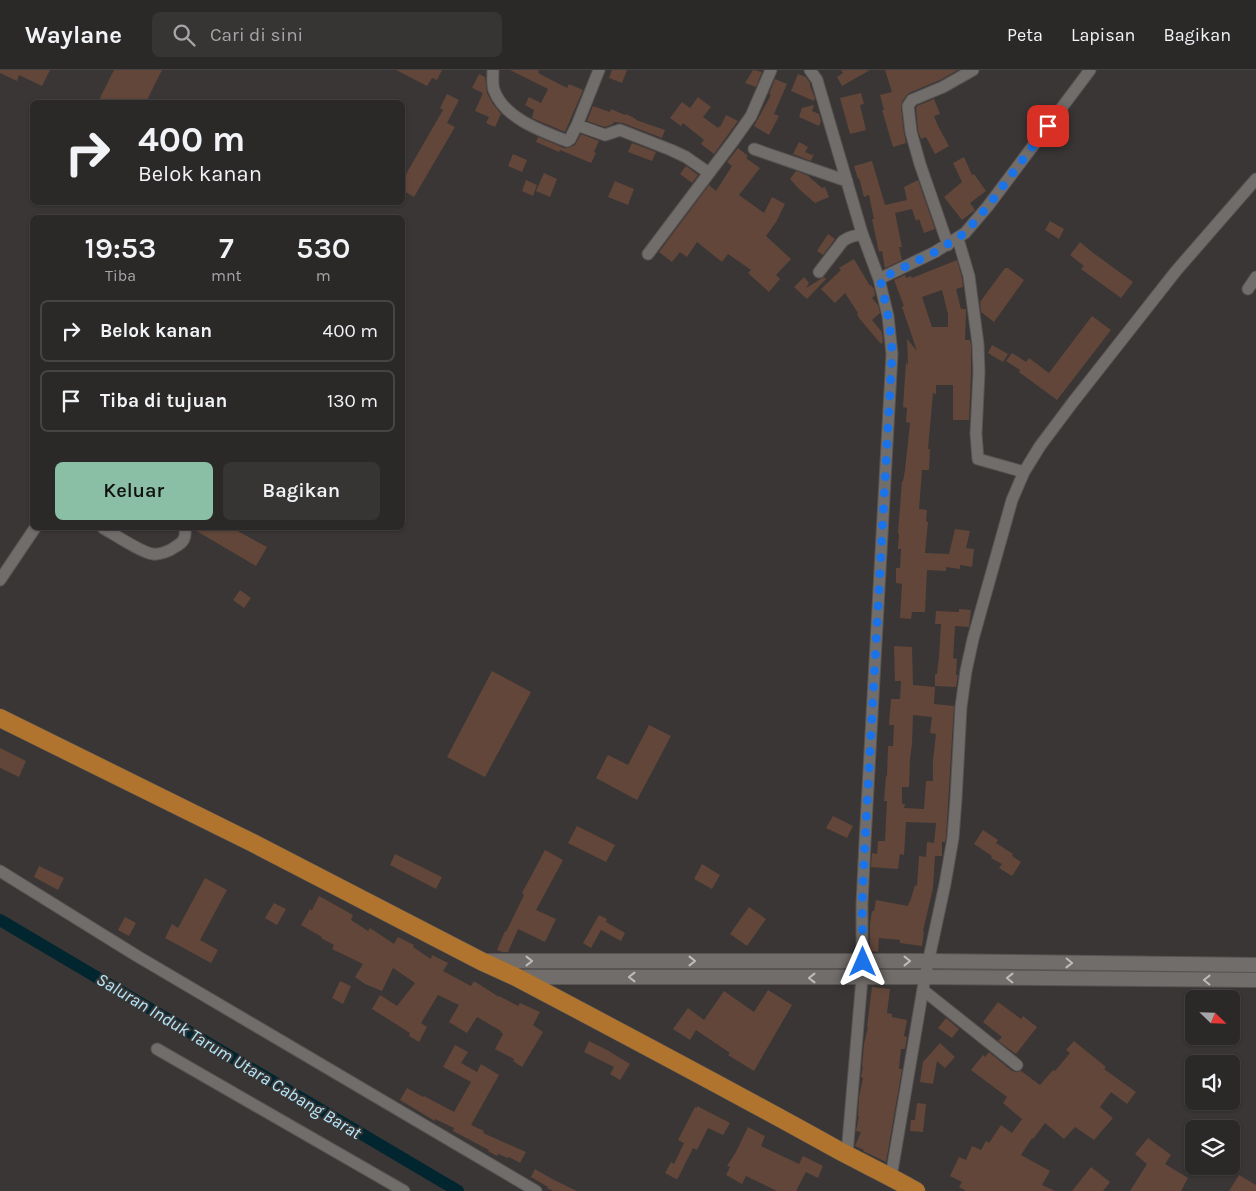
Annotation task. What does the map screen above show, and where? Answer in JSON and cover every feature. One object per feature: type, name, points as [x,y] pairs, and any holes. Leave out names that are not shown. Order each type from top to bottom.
[{"type":"main road","points":[[0,718],[516,977],[738,1094],[916,1191]]},
{"type":"street","points":[[492,70],[492,83],[497,97],[503,105],[517,118],[567,141],[577,125],[599,70]]},
{"type":"street","points":[[648,254],[751,116],[771,70]]},
{"type":"street","points":[[810,70],[817,80],[862,233],[880,279],[892,337],[862,904],[863,962],[847,1154]]},
{"type":"street","points":[[973,70],[948,84],[912,100],[908,106],[909,126],[932,199],[969,276],[978,344],[979,372],[976,434],[978,459],[1024,472]]},
{"type":"street","points":[[880,279],[953,242],[965,233],[988,206],[1090,70]]},
{"type":"street","points":[[577,125],[605,135],[620,130],[686,157],[708,173]]},
{"type":"street","points":[[754,149],[847,182]]},
{"type":"street","points":[[891,1177],[928,961],[953,838],[961,707],[966,671],[973,639],[1012,500],[1024,472],[1040,446],[1176,271],[1256,179]]},
{"type":"street","points":[[819,272],[843,241],[862,233]]},
{"type":"street","points":[[1248,289],[1256,277]]},
{"type":"street","points":[[0,580],[34,530]]},
{"type":"street","points":[[107,530],[141,550],[153,554],[173,549],[185,538],[185,530]]},
{"type":"street","points":[[0,871],[136,956],[536,1191]]},
{"type":"street","points":[[481,961],[928,961],[1256,965]]},
{"type":"street","points":[[516,977],[862,978],[924,983],[1256,980]]},
{"type":"street","points":[[924,983],[1017,1065]]},
{"type":"street","points":[[157,1049],[404,1191]]},
{"type":"building","points":[[0,70],[50,70],[42,86],[19,75],[17,81],[0,73]]},
{"type":"building","points":[[114,70],[162,70],[147,100],[99,100]]},
{"type":"building","points":[[396,70],[442,70],[437,80],[432,78],[427,86]]},
{"type":"building","points":[[510,70],[539,70],[538,73],[567,88],[569,84],[583,90],[565,132],[532,118],[534,110],[525,105],[529,97],[541,103],[548,89]]},
{"type":"building","points":[[612,70],[627,70],[622,83],[609,78]]},
{"type":"building","points":[[753,70],[762,72],[756,87],[745,83]]},
{"type":"building","points":[[841,70],[870,70],[842,86],[837,77],[843,73]]},
{"type":"building","points":[[885,70],[958,70],[906,96],[901,107],[906,143],[893,147],[882,110],[884,110],[880,95],[892,92]]},
{"type":"building","points":[[479,74],[485,77],[487,93],[501,114],[495,127],[486,123],[489,117],[475,111],[483,93],[472,88]]},
{"type":"building","points":[[798,74],[806,77],[810,83],[815,98],[814,101],[791,91]]},
{"type":"building","points":[[775,79],[787,84],[774,114],[779,116],[769,135],[754,126],[771,95],[769,94]]},
{"type":"building","points":[[861,93],[864,104],[860,105],[866,130],[850,134],[840,98]]},
{"type":"building","points":[[447,94],[459,100],[447,123],[455,127],[414,197],[405,192],[405,176],[443,110],[440,108]]},
{"type":"building","points":[[698,97],[711,107],[703,117],[718,128],[726,115],[738,121],[714,154],[701,144],[704,140],[683,123],[681,126],[670,118],[682,102],[690,108]]},
{"type":"building","points":[[934,99],[940,114],[934,116],[949,146],[935,154],[926,137],[921,139],[918,131],[916,108]]},
{"type":"building","points":[[814,105],[812,111],[819,114],[821,121],[819,126],[799,117],[802,108]]},
{"type":"building","points":[[593,106],[610,112],[611,109],[626,114],[636,120],[665,130],[662,138],[623,123],[614,122],[605,127],[587,121]]},
{"type":"building","points":[[581,134],[599,141],[591,163],[536,142],[538,137],[568,148],[575,145]]},
{"type":"building","points":[[799,142],[808,147],[805,152],[812,155],[814,153],[811,161],[793,154]]},
{"type":"building","points":[[632,143],[656,152],[652,161],[628,152]]},
{"type":"building","points":[[738,148],[748,156],[746,158],[760,168],[739,195],[764,213],[772,197],[785,204],[766,236],[791,259],[776,275],[780,279],[769,292],[748,273],[751,270],[728,254],[722,262],[697,242],[687,257],[680,252],[672,262],[659,252],[709,185],[716,191],[732,166],[727,162]]},
{"type":"building","points":[[513,154],[527,160],[522,172],[508,166]]},
{"type":"building","points":[[964,157],[972,175],[974,174],[986,191],[970,203],[975,210],[962,220],[944,197],[962,182],[953,163]]},
{"type":"building","points":[[872,161],[885,205],[907,200],[904,187],[918,180],[935,229],[924,233],[919,219],[916,221],[912,209],[895,213],[902,247],[899,247],[902,260],[885,268],[882,251],[879,252],[869,195],[864,197],[854,166]]},
{"type":"building","points":[[686,166],[698,175],[692,183],[680,174]]},
{"type":"building","points":[[796,171],[807,175],[822,188],[825,187],[829,197],[815,203],[790,179]]},
{"type":"building","points":[[544,173],[557,179],[550,197],[536,191]]},
{"type":"building","points":[[526,180],[537,185],[533,196],[522,191]]},
{"type":"building","points":[[615,181],[634,189],[628,205],[608,197]]},
{"type":"building","points":[[1050,221],[1064,229],[1059,239],[1045,230]]},
{"type":"building","points":[[828,234],[835,239],[823,255],[817,251]]},
{"type":"building","points":[[1080,242],[1133,282],[1121,298],[1081,269],[1084,266],[1070,255]]},
{"type":"building","points":[[854,259],[870,286],[874,289],[875,295],[872,298],[878,305],[880,313],[872,320],[882,332],[883,342],[881,344],[859,318],[858,313],[845,293],[835,303],[821,289],[841,270],[839,268]]},
{"type":"building","points":[[957,260],[962,278],[963,287],[956,289],[961,309],[966,309],[965,340],[970,340],[971,345],[969,420],[953,420],[953,385],[936,385],[936,394],[933,393],[928,449],[930,449],[929,470],[922,470],[919,509],[927,510],[926,521],[928,522],[925,553],[949,554],[955,529],[970,531],[966,548],[974,549],[972,567],[960,565],[960,569],[946,567],[946,571],[927,570],[925,612],[912,612],[911,619],[900,618],[902,584],[896,583],[896,568],[900,568],[901,549],[898,549],[898,533],[902,481],[910,423],[906,422],[907,408],[903,407],[906,362],[908,365],[907,339],[917,351],[902,307],[904,306],[894,280],[905,275],[906,278],[911,276],[912,278]],"holes":[[[942,290],[948,314],[948,327],[932,327],[922,297]]]},
{"type":"building","points":[[1005,268],[1008,268],[1024,280],[994,322],[981,312],[980,302]]},
{"type":"building","points":[[804,277],[809,283],[806,288],[824,277],[826,279],[807,299],[794,287]]},
{"type":"building","points":[[1092,316],[1111,330],[1057,400],[1006,361],[1012,353],[1026,362],[1029,358],[1049,373]]},
{"type":"building","points":[[992,345],[1008,354],[1003,362],[988,353]]},
{"type":"building","points":[[195,530],[236,530],[267,547],[256,566]]},
{"type":"building","points":[[240,590],[251,598],[244,608],[233,600]]},
{"type":"building","points":[[959,609],[971,610],[969,627],[955,626],[953,658],[957,659],[956,675],[958,675],[956,687],[935,686],[941,624],[935,624],[936,611],[959,612]]},
{"type":"building","points":[[894,646],[912,647],[913,685],[935,687],[934,704],[954,706],[946,837],[945,842],[942,842],[942,856],[935,856],[933,888],[923,931],[922,946],[900,943],[900,940],[879,938],[878,952],[870,951],[870,924],[876,900],[908,906],[915,885],[917,886],[919,856],[926,857],[927,842],[934,843],[936,823],[906,822],[904,855],[900,854],[898,869],[871,867],[872,853],[877,854],[878,841],[885,841],[887,801],[884,801],[888,746],[893,746],[894,725],[889,725],[891,699],[900,699],[901,681],[895,681]],"holes":[[[913,715],[932,717],[930,733],[936,734],[933,781],[926,781],[924,809],[904,808],[905,804],[902,804],[902,787],[909,787]]]},
{"type":"building","points":[[492,671],[531,692],[485,777],[447,757]]},
{"type":"building","points":[[649,725],[671,736],[637,800],[596,778],[608,755],[628,765]]},
{"type":"building","points":[[0,748],[26,761],[19,777],[0,768]]},
{"type":"building","points":[[833,816],[853,826],[847,838],[826,828]]},
{"type":"building","points":[[577,826],[615,845],[606,862],[568,843]]},
{"type":"building","points":[[983,830],[998,840],[996,843],[1013,854],[1012,856],[1021,862],[1012,876],[999,868],[1002,864],[991,858],[992,856],[974,844]]},
{"type":"building","points":[[545,850],[563,860],[536,910],[556,919],[545,942],[518,929],[508,952],[497,950],[524,895],[522,893]]},
{"type":"building","points":[[395,854],[442,877],[436,889],[390,865]]},
{"type":"building","points":[[702,864],[720,875],[712,889],[694,879]]},
{"type":"building","points":[[39,866],[64,878],[58,890],[34,877]]},
{"type":"building","points":[[205,878],[227,890],[200,940],[218,950],[211,963],[165,938],[172,924],[178,928]]},
{"type":"building","points":[[319,896],[353,915],[351,920],[368,931],[370,928],[394,944],[398,937],[414,945],[413,947],[431,959],[432,955],[448,963],[443,971],[471,986],[474,981],[499,997],[518,1006],[520,1003],[540,1012],[533,1025],[543,1032],[522,1067],[513,1061],[514,1059],[495,1049],[503,1034],[501,1031],[477,1017],[467,1033],[449,1022],[459,1005],[438,995],[421,1023],[427,1027],[419,1042],[409,1036],[410,1033],[372,1009],[380,995],[397,1006],[415,983],[393,968],[382,991],[365,984],[355,977],[363,964],[332,949],[334,945],[301,925]]},
{"type":"building","points":[[274,903],[286,909],[277,925],[265,918]]},
{"type":"building","points":[[749,907],[766,919],[747,946],[730,934]]},
{"type":"building","points":[[599,915],[607,919],[606,922],[625,933],[621,941],[601,930],[591,948],[583,943]]},
{"type":"building","points":[[125,917],[136,923],[129,936],[118,930]]},
{"type":"building","points":[[340,981],[351,986],[343,1004],[332,998]]},
{"type":"building","points":[[872,987],[890,989],[887,1013],[892,1014],[892,1017],[907,1020],[904,1036],[907,1037],[905,1049],[901,1049],[899,1069],[902,1069],[886,1162],[855,1146],[861,1132],[856,1131],[863,1078],[861,1077],[864,1044],[868,1027]]},
{"type":"building","points":[[768,990],[792,1005],[754,1071],[728,1055],[730,1053],[696,1030],[690,1040],[673,1029],[688,1008],[704,1020],[724,991],[754,1012]]},
{"type":"building","points":[[998,1002],[1021,1019],[1023,1016],[1037,1027],[1016,1054],[998,1041],[1002,1037],[983,1022]]},
{"type":"building","points":[[946,1018],[959,1029],[952,1038],[938,1028]]},
{"type":"building","points":[[589,1041],[630,1064],[620,1080],[610,1074],[614,1067],[584,1052]]},
{"type":"building","points":[[1074,1041],[1106,1067],[1104,1069],[1136,1092],[1127,1104],[1111,1092],[1100,1107],[1113,1118],[1094,1140],[1075,1127],[1064,1139],[1045,1123],[1032,1138],[1021,1155],[1050,1171],[1042,1185],[1055,1191],[966,1191],[959,1187],[962,1182],[950,1176],[959,1157],[966,1160],[972,1146],[981,1150],[986,1141],[989,1143],[1001,1125],[1012,1133],[1022,1119],[1003,1103],[1007,1097],[971,1070],[983,1055],[985,1057],[989,1052],[1012,1071],[1021,1071],[1040,1085],[1070,1053],[1066,1050]]},
{"type":"building","points":[[940,1043],[955,1057],[945,1068],[937,1061],[933,1084],[920,1082],[923,1062]]},
{"type":"building","points":[[455,1045],[468,1052],[461,1063],[477,1072],[481,1064],[499,1075],[471,1125],[484,1131],[483,1133],[526,1152],[520,1163],[509,1157],[498,1154],[497,1156],[453,1131],[454,1128],[435,1119],[435,1121],[400,1100],[407,1088],[454,1112],[471,1082],[443,1067]]},
{"type":"building","points":[[917,1103],[926,1104],[923,1132],[910,1131],[911,1120],[915,1120]]},
{"type":"building","points":[[697,1106],[730,1123],[723,1135],[708,1128],[697,1150],[693,1148],[676,1179],[665,1173],[671,1162],[674,1164],[684,1143],[678,1140]]},
{"type":"building","points":[[748,1127],[765,1136],[761,1146],[799,1164],[803,1156],[823,1166],[818,1178],[806,1172],[796,1191],[777,1191],[746,1176],[742,1184],[726,1175],[730,1167],[727,1166]]},
{"type":"building","points":[[1148,1138],[1171,1155],[1165,1164],[1188,1178],[1181,1191],[1130,1191],[1147,1164],[1135,1154]]},
{"type":"building","points":[[1091,1167],[1110,1182],[1103,1191],[1072,1191]]},
{"type":"building","points":[[535,1169],[577,1191],[553,1191],[547,1188],[531,1177]]},
{"type":"building","points":[[1239,1175],[1256,1185],[1256,1191],[1229,1191]]},
{"type":"waterway","name":"Saluran Induk Tarum Utara Cabang Barat","points":[[0,920],[458,1191]]},
{"type":"route","points":[[863,962],[862,904],[892,354],[892,337],[880,279],[935,252],[965,233],[988,206],[1048,126]]}]
